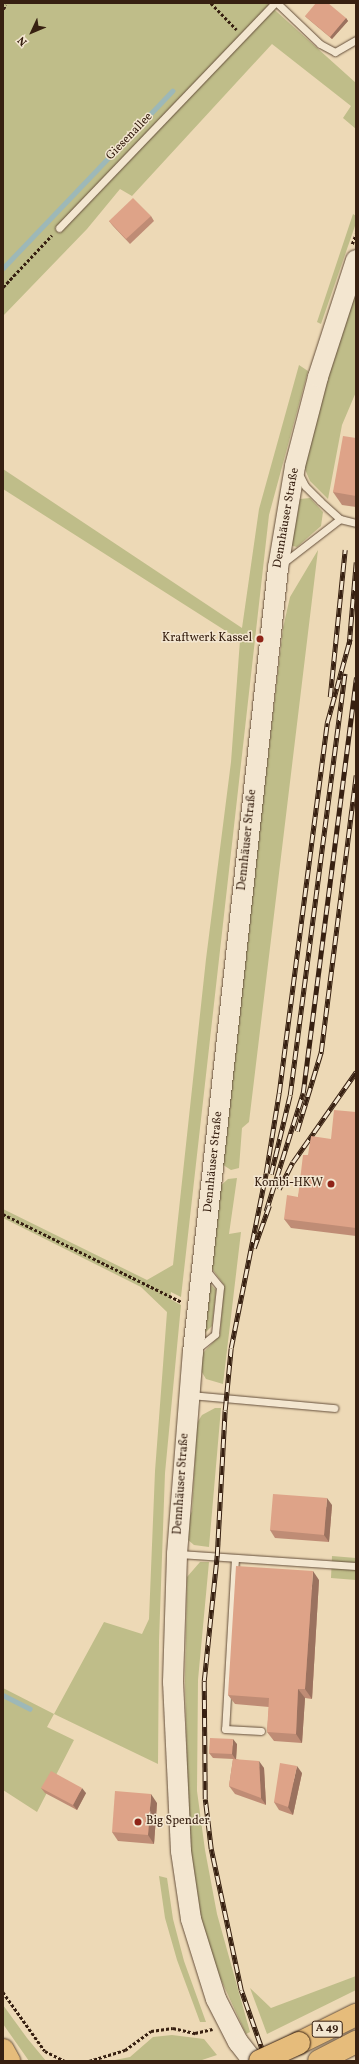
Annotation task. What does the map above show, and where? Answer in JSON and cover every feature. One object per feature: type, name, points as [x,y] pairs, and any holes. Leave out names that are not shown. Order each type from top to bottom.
[{"type":"highway","name":"A 49","points":[[260,2061],[356,2015]]},
{"type":"highway","name":"A 49","points":[[319,2061],[356,2042]]},
{"type":"highway","points":[[3,2050],[9,2061]]},
{"type":"street","name":"Dennhäuser Straße","points":[[253,2061],[227,2024],[216,1999],[192,1919],[181,1851],[174,1682],[177,1554],[193,1352],[278,568],[295,466],[332,329],[356,260]]},
{"type":"lane","name":"Giesenallee","points":[[59,228],[276,3]]},
{"type":"lane","points":[[276,3],[320,44],[335,52],[356,40]]},
{"type":"lane","points":[[295,466],[305,486],[340,519],[356,523]]},
{"type":"lane","points":[[278,568],[340,519]]},
{"type":"lane","points":[[193,1352],[215,1334],[220,1287],[203,1265]]},
{"type":"lane","points":[[189,1395],[334,1408]]},
{"type":"lane","points":[[177,1554],[356,1566]]},
{"type":"lane","points":[[235,1558],[225,1729],[261,1731]]},
{"type":"path","points":[[210,3],[242,37]]},
{"type":"path","points":[[3,9],[6,5]]},
{"type":"path","points":[[3,287],[59,228]]},
{"type":"path","points":[[3,1214],[198,1310]]},
{"type":"path","points":[[3,1992],[45,2052],[65,2061]]},
{"type":"path","points":[[89,2061],[125,2050],[151,2031],[173,2028],[196,2032],[227,2024]]},
{"type":"shaded area","points":[[3,3],[267,3],[356,83],[356,129],[343,118],[351,106],[272,44],[132,196],[120,189],[87,229],[3,316]]},
{"type":"shaded area","points":[[353,214],[356,216],[356,223],[321,324],[317,322]]},
{"type":"shaded area","points":[[356,287],[356,392],[342,425],[328,499],[310,481],[304,467],[327,380]]},
{"type":"shaded area","points":[[299,365],[308,371],[269,515],[181,1297],[171,1292],[170,1299],[181,1305],[165,1473],[159,1641],[158,1764],[54,1714],[104,1622],[142,1634],[149,1619],[155,1471],[167,1312],[141,1287],[3,1218],[3,1209],[147,1280],[173,1265],[206,959],[231,762],[240,640],[3,489],[3,469],[242,628],[259,509]]},
{"type":"shaded area","points":[[310,498],[323,512],[321,526],[297,547],[293,546],[289,544],[295,504],[300,499]]},
{"type":"shaded area","points":[[318,550],[249,1122],[242,1128],[239,1168],[231,1170],[220,1163],[283,628],[290,597]]},
{"type":"shaded area","points":[[237,1178],[229,1234],[241,1232],[223,1384],[206,1379],[200,1369],[201,1355],[220,1335],[224,1285],[210,1266],[218,1188],[228,1179]]},
{"type":"shaded area","points":[[210,1284],[216,1290],[212,1326],[205,1333]]},
{"type":"shaded area","points":[[215,1408],[221,1408],[209,1547],[194,1545],[187,1539],[187,1523],[192,1511],[197,1423],[202,1415]]},
{"type":"shaded area","points":[[332,1556],[356,1558],[356,1580],[331,1578]]},
{"type":"shaded area","points":[[200,1562],[209,1562],[198,1680],[197,1791],[205,1850],[217,1914],[250,2032],[246,2034],[211,1958],[200,1917],[189,1849],[185,1681],[187,1577]]},
{"type":"shaded area","points":[[3,1688],[54,1714],[47,1727],[74,1740],[37,1812],[3,1790]]},
{"type":"shaded area","points":[[159,1876],[167,1878],[173,1919],[184,1961],[206,2022],[200,2022],[177,1960],[165,1918]]},
{"type":"shaded area","points":[[356,1976],[356,1990],[267,2034],[250,1988],[271,2008]]},
{"type":"shaded area","points":[[3,2005],[46,2061],[29,2061],[3,2024]]},
{"type":"shaded area","points":[[172,2035],[204,2039],[217,2055],[199,2061],[110,2061],[130,2057],[153,2037]]},
{"type":"building","points":[[316,3],[328,3],[346,18],[330,37],[305,16]]},
{"type":"building","points":[[133,198],[151,216],[126,239],[109,221]]},
{"type":"building","points":[[343,436],[356,438],[356,496],[333,492]]},
{"type":"building","name":"Kombi-HKW","points":[[334,1110],[356,1112],[356,1228],[284,1219],[287,1195],[298,1197],[303,1155],[308,1155],[311,1136],[331,1139]]},
{"type":"building","points":[[273,1494],[327,1498],[324,1535],[270,1530]]},
{"type":"building","points":[[236,1566],[313,1571],[305,1689],[298,1689],[296,1734],[267,1732],[269,1698],[228,1695]]},
{"type":"building","points":[[210,1738],[233,1739],[232,1754],[209,1753]]},
{"type":"building","points":[[233,1759],[259,1761],[261,1798],[229,1786]]},
{"type":"building","points":[[280,1763],[297,1766],[288,1807],[274,1802]]},
{"type":"building","points":[[51,1771],[82,1788],[73,1805],[41,1788]]},
{"type":"building","name":"Big Spender","points":[[115,1791],[151,1794],[148,1835],[112,1832]]},
{"type":"waterway","points":[[3,268],[172,91]]},
{"type":"waterway","points":[[3,1695],[30,1709]]},
{"type":"railway","points":[[330,697],[345,550]]},
{"type":"railway","points":[[349,644],[356,562]]},
{"type":"railway","points":[[266,2061],[241,1990],[211,1849],[205,1799],[204,1681],[217,1556],[225,1410],[231,1348],[266,1173],[279,1093],[327,723],[350,639]]},
{"type":"railway","points":[[271,1174],[290,1095],[345,674]]},
{"type":"railway","points":[[266,1211],[303,1093],[356,677]]},
{"type":"railway","points":[[297,1131],[321,1052],[356,775]]},
{"type":"railway","points":[[279,1189],[293,1162],[356,1072]]},
{"type":"railway","points":[[254,1248],[269,1206]]},
{"type":"place","name":"Kraftwerk Kassel","points":[[260,639]]},
{"type":"place","name":"Kombi-HKW","points":[[331,1184]]},
{"type":"place","name":"Big Spender","points":[[138,1822]]}]
